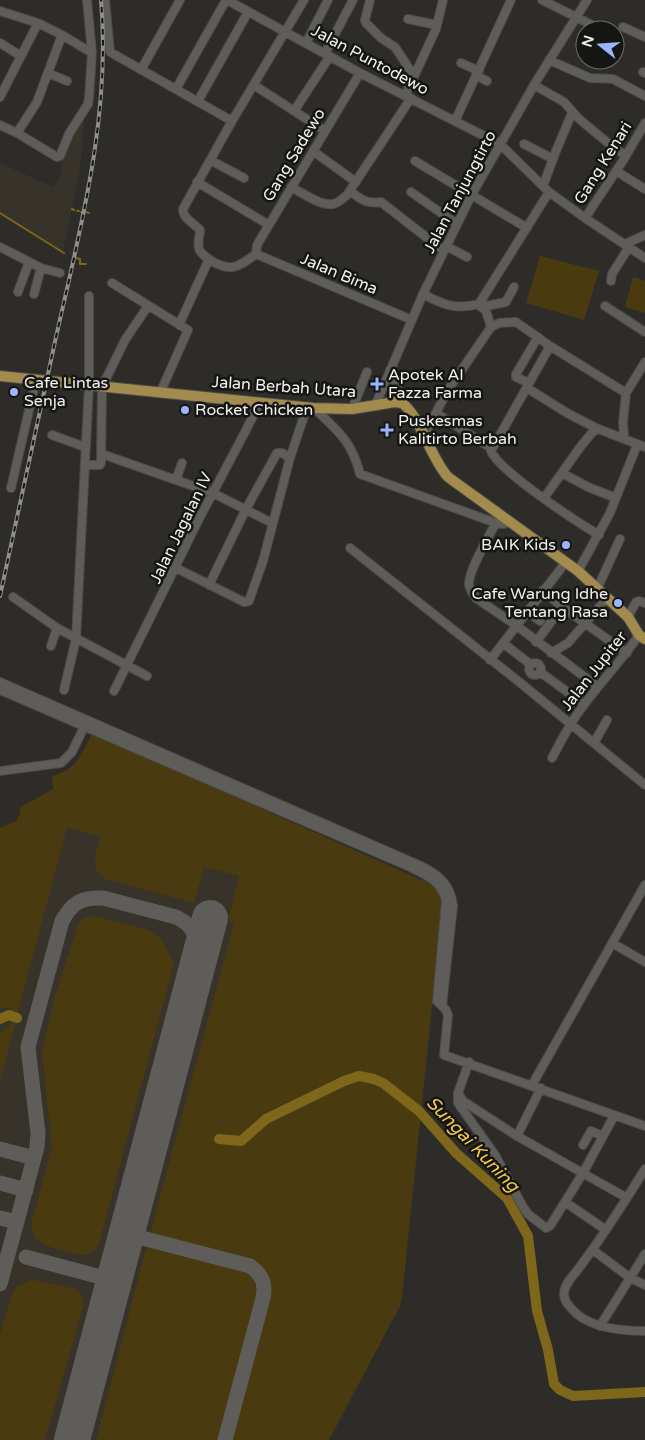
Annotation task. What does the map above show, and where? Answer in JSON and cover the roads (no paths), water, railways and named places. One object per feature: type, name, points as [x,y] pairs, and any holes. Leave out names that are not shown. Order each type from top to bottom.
[{"type":"main road","name":"Jalan Berbah Utara","points":[[0,376],[312,407],[352,409],[395,402],[402,403]]},
{"type":"main road","points":[[402,403],[414,419],[439,467],[448,477],[566,562],[628,617],[642,637]]},
{"type":"street","points":[[0,125],[56,157],[60,156],[69,134],[88,104],[92,53],[87,0]]},
{"type":"street","points":[[105,0],[110,52],[232,121]]},
{"type":"street","points":[[141,70],[180,0]]},
{"type":"street","points":[[176,89],[227,0]]},
{"type":"street","name":"Jalan Puntodewo","points":[[227,0],[360,73],[500,144],[546,189],[645,258]]},
{"type":"street","points":[[198,101],[245,10],[246,0]]},
{"type":"street","points":[[256,254],[233,268],[223,267],[209,259],[201,253],[198,247],[200,230],[186,218],[182,211],[232,121],[304,0]]},
{"type":"street","points":[[306,43],[328,0]]},
{"type":"street","points":[[294,111],[327,54],[353,0]]},
{"type":"street","points":[[370,0],[366,23],[381,38],[396,48],[414,76]]},
{"type":"street","points":[[291,187],[326,203],[333,204],[340,201],[350,190],[408,97],[414,76],[437,25],[443,0]]},
{"type":"street","points":[[455,120],[511,0]]},
{"type":"street","points":[[542,0],[582,20]]},
{"type":"street","name":"Jalan Tanjungtirto","points":[[375,406],[423,294],[471,196],[534,85],[587,0]]},
{"type":"street","points":[[0,11],[38,23],[62,34],[92,53]]},
{"type":"street","points":[[408,19],[437,25]]},
{"type":"street","points":[[0,97],[38,23]]},
{"type":"street","points":[[625,28],[645,38]]},
{"type":"street","points":[[17,133],[37,102],[62,34]]},
{"type":"street","points":[[0,43],[21,56]]},
{"type":"street","points":[[549,60],[590,78],[613,79],[645,96]]},
{"type":"street","points":[[461,63],[487,81]]},
{"type":"street","points":[[48,73],[67,81]]},
{"type":"street","name":"Gang Sadewo","points":[[256,254],[257,245],[360,73]]},
{"type":"street","points":[[0,75],[8,79]]},
{"type":"street","points":[[254,85],[325,131]]},
{"type":"street","points":[[534,85],[564,102],[572,113],[626,156]]},
{"type":"street","points":[[480,305],[527,228],[546,189],[553,159],[572,113]]},
{"type":"street","name":"Gang Kenari","points":[[585,218],[626,156],[645,123]]},
{"type":"street","points":[[524,144],[553,159]]},
{"type":"street","points":[[313,151],[356,182]]},
{"type":"street","points":[[210,160],[244,178]]},
{"type":"street","points":[[415,161],[527,228]]},
{"type":"street","points":[[616,171],[645,189]]},
{"type":"street","points":[[198,182],[269,225]]},
{"type":"street","points":[[350,190],[370,203],[381,202],[445,248],[468,257]]},
{"type":"street","points":[[411,192],[457,224]]},
{"type":"street","points":[[611,281],[627,246],[645,235]]},
{"type":"street","points":[[0,248],[41,268],[60,273]]},
{"type":"street","name":"Jalan Bima","points":[[256,254],[412,320]]},
{"type":"street","points":[[179,325],[209,259]]},
{"type":"street","points":[[18,292],[29,262]]},
{"type":"street","points":[[34,294],[41,268]]},
{"type":"street","points":[[112,283],[187,329],[188,332],[161,391]]},
{"type":"street","points":[[423,294],[450,307],[462,307],[506,302],[514,287]]},
{"type":"street","points":[[64,690],[76,639],[89,385],[88,296]]},
{"type":"street","points":[[480,305],[486,311],[491,327]]},
{"type":"street","points":[[85,465],[100,465],[102,454],[102,387],[125,340],[148,306]]},
{"type":"street","points":[[605,306],[645,332]]},
{"type":"street","points":[[423,437],[448,390],[491,327],[499,324],[516,322],[550,346],[626,393]]},
{"type":"street","points":[[538,337],[516,377],[567,412],[596,428],[645,447]]},
{"type":"street","points":[[550,346],[491,448],[492,454],[544,498],[599,535]]},
{"type":"street","points":[[624,438],[623,422],[626,393],[645,362]]},
{"type":"street","points":[[390,370],[402,398],[402,403]]},
{"type":"street","points":[[352,409],[367,372]]},
{"type":"street","points":[[11,488],[36,380]]},
{"type":"street","name":"Jalan Jagalan IV","points":[[114,691],[253,416],[258,402]]},
{"type":"street","points":[[176,568],[244,602],[249,601],[290,458],[312,407],[342,435],[351,447],[360,474],[496,523],[504,524],[511,522]]},
{"type":"street","points":[[436,413],[491,448]]},
{"type":"street","points":[[544,498],[596,428]]},
{"type":"street","points":[[52,435],[86,447]]},
{"type":"street","points":[[578,572],[599,535],[637,445]]},
{"type":"street","points":[[209,584],[246,509],[277,453],[282,452],[290,458]]},
{"type":"street","points":[[102,454],[213,493],[272,523]]},
{"type":"street","points":[[176,480],[182,463]]},
{"type":"street","points":[[562,473],[588,487],[616,498]]},
{"type":"street","points":[[496,523],[470,575],[469,587],[476,598],[517,626],[598,688]]},
{"type":"street","points":[[597,589],[620,539]]},
{"type":"street","points":[[350,548],[523,685],[645,785]]},
{"type":"street","points":[[490,660],[566,562]]},
{"type":"street","points":[[543,590],[562,607],[627,653]]},
{"type":"street","points":[[13,597],[57,628],[147,676]]},
{"type":"street","points":[[523,685],[531,674],[535,675],[550,652],[568,643],[607,598]]},
{"type":"street","points":[[628,617],[636,602],[645,603]]},
{"type":"street","points":[[536,642],[562,607]]},
{"type":"street","points":[[527,611],[540,621]]},
{"type":"street","points":[[51,646],[57,628]]},
{"type":"street","name":"Jalan Jupiter","points":[[552,758],[570,724],[584,704],[642,637]]},
{"type":"street","points":[[503,643],[530,664]]},
{"type":"street","points":[[530,664],[535,662],[584,704]]},
{"type":"street","points":[[530,664],[529,670],[531,674]]},
{"type":"street","points":[[0,682],[206,775],[422,866],[442,879],[450,891],[452,906],[440,1004],[448,1015],[444,1053],[447,1056],[469,1062],[645,1126]]},
{"type":"street","points":[[0,690],[86,722]]},
{"type":"street","points":[[594,743],[607,720]]},
{"type":"street","points":[[0,771],[61,763],[72,752],[86,722]]},
{"type":"street","points":[[517,1136],[537,1087],[612,943],[645,885]]},
{"type":"street","points":[[612,943],[645,962]]},
{"type":"street","points":[[469,1062],[458,1093],[458,1103],[495,1155],[514,1194],[528,1214],[544,1228],[548,1228],[565,1202],[614,1116]]},
{"type":"street","points":[[458,1093],[462,1101],[517,1136],[627,1198]]},
{"type":"street","points":[[583,1145],[590,1132],[603,1136]]},
{"type":"street","points":[[645,1169],[593,1250],[567,1284],[564,1295],[570,1306],[581,1318],[600,1326],[645,1331]]},
{"type":"street","points":[[565,1202],[606,1230]]},
{"type":"street","points":[[593,1250],[629,1277],[645,1285]]},
{"type":"street","points":[[600,1326],[645,1254]]},
{"type":"waterway","points":[[0,213],[64,253]]},
{"type":"waterway","points":[[76,258],[80,259],[80,264],[86,264]]},
{"type":"waterway","name":"Sungai Kuning","points":[[0,1019],[9,1015],[17,1018]]},
{"type":"waterway","name":"Sungai Kuning","points":[[219,1139],[241,1141],[266,1119],[344,1081],[359,1076],[383,1083],[419,1111],[456,1153],[507,1198],[528,1236],[537,1311],[548,1350],[554,1384],[560,1390],[573,1396],[645,1392]]},
{"type":"railway","points":[[0,596],[92,170],[102,85],[101,0]]},
{"type":"place","name":"Apotek Al Fazza Farma","points":[[377,384]]},
{"type":"place","name":"Cafe Lintas Senja","points":[[14,392]]},
{"type":"place","name":"Rocket Chicken","points":[[185,410]]},
{"type":"place","name":"Puskesmas Kalitirto Berbah","points":[[387,430]]},
{"type":"place","name":"BAIK Kids","points":[[566,545]]},
{"type":"place","name":"Cafe Warung Idhe Tentang Rasa","points":[[618,603]]}]
